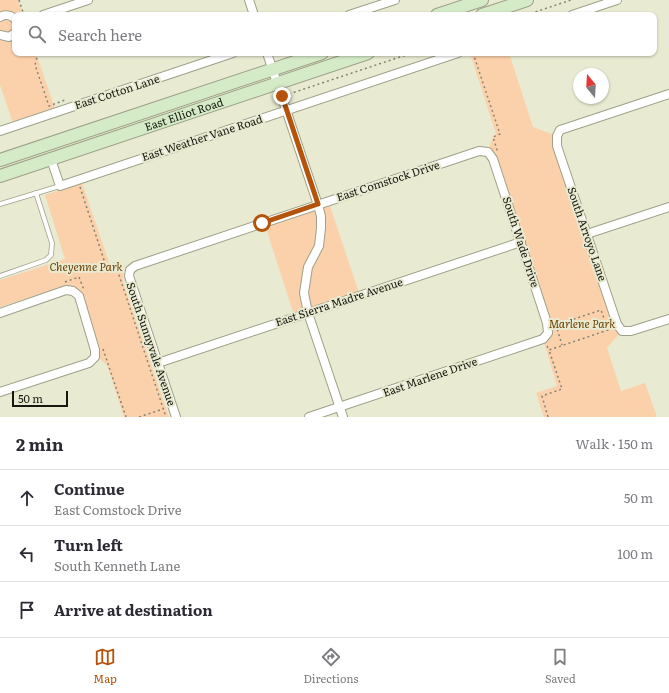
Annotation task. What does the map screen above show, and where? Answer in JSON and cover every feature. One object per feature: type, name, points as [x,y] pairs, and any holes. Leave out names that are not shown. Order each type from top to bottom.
[{"type":"main road","points":[[446,12],[482,0]]},
{"type":"main road","points":[[491,12],[528,0]]},
{"type":"main road","name":"East Elliot Road","points":[[0,176],[51,159],[275,77],[316,56]]},
{"type":"main road","name":"East Elliot Road","points":[[0,160],[275,77],[356,56]]},
{"type":"street","points":[[52,12],[88,0]]},
{"type":"street","points":[[249,0],[253,12]]},
{"type":"street","points":[[358,12],[395,0]]},
{"type":"street","points":[[581,12],[617,0]]},
{"type":"street","points":[[0,17],[6,15],[12,17]]},
{"type":"street","points":[[0,35],[8,37],[12,35]]},
{"type":"street","name":"East Cotton Lane","points":[[0,131],[224,56]]},
{"type":"street","points":[[267,56],[318,204],[321,222],[318,246],[308,267],[304,293],[308,313],[342,417]]},
{"type":"street","name":"East Weather Vane Road","points":[[60,186],[449,56]]},
{"type":"street","name":"South Arroyo Lane","points":[[669,94],[560,130],[557,136],[557,146],[617,324],[622,331],[631,331],[669,318]]},
{"type":"street","name":"East Comstock Drive","points":[[130,270],[135,266],[479,151],[489,154]]},
{"type":"street","name":"South Wade Drive","points":[[489,154],[493,159],[548,323],[545,336]]},
{"type":"street","points":[[51,159],[60,186]]},
{"type":"street","points":[[587,234],[669,207]]},
{"type":"street","name":"East Sierra Madre Avenue","points":[[158,363],[521,242]]},
{"type":"street","name":"South Sunnyvale Avenue","points":[[130,270],[129,276],[176,417]]},
{"type":"street","points":[[0,313],[66,290],[73,291],[79,296],[95,350],[95,357],[89,363],[0,392]]},
{"type":"street","name":"East Marlene Drive","points":[[309,417],[545,336]]},
{"type":"lane","points":[[0,204],[60,186]]},
{"type":"lane","points":[[0,276],[46,260],[51,254],[52,243],[36,193]]},
{"type":"path","points":[[19,0],[23,12]]},
{"type":"path","points":[[535,12],[571,0]]},
{"type":"path","points":[[37,56],[36,65],[49,106],[65,100],[68,108]]},
{"type":"path","points":[[282,96],[403,56]]},
{"type":"path","points":[[475,56],[500,134],[493,137],[499,153],[489,154]]},
{"type":"path","points":[[78,179],[106,266],[115,263],[166,417]]},
{"type":"path","points":[[549,350],[608,330],[601,310],[556,325],[562,345]]},
{"type":"path","points":[[545,336],[545,347],[548,346],[562,389],[542,396],[548,417]]},
{"type":"path","points":[[139,417],[163,409]]},
{"type":"green space","points":[[0,0],[18,0],[22,12],[12,12],[12,56],[37,56],[56,112],[14,126],[0,85]]},
{"type":"green space","name":"Marlene Park","points":[[471,56],[510,56],[533,127],[557,136],[622,331],[607,348],[621,391],[645,383],[657,417],[544,417],[536,393],[557,386],[543,339],[548,333],[488,152],[493,136],[496,134]]},
{"type":"green space","name":"Cheyenne Park","points":[[82,183],[111,268],[123,273],[124,285],[169,417],[124,417],[107,365],[99,358],[97,341],[80,292],[71,287],[62,287],[0,307],[0,280],[65,259],[45,195]]},
{"type":"green space","points":[[329,203],[359,293],[294,315],[265,225]]},
{"type":"route","points":[[262,223],[318,204],[282,96]]}]
